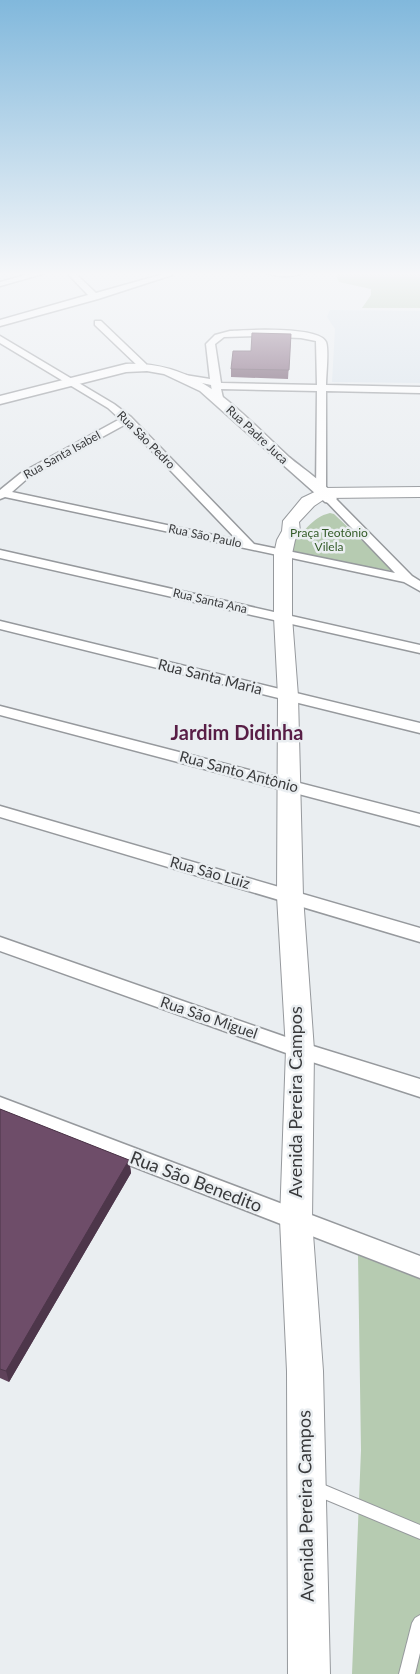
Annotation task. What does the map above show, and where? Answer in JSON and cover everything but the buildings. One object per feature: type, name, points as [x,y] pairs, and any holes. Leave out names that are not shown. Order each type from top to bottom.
[{"type":"main road","points":[[325,494],[420,492]]},
{"type":"main road","points":[[325,494],[420,499]]},
{"type":"main road","name":"Avenida Pereira Campos","points":[[309,1674],[305,1371],[296,1220],[300,1050],[290,896],[288,696],[283,617],[286,540],[291,531],[325,494]]},
{"type":"street","name":"Rua São Pedro","points":[[21,351],[73,382],[127,419],[249,546]]},
{"type":"street","points":[[127,351],[143,366]]},
{"type":"street","points":[[211,351],[216,389],[321,387],[420,390]]},
{"type":"street","points":[[322,351],[321,387],[325,494]]},
{"type":"street","name":"Rua Padre Juca","points":[[0,400],[143,366],[166,370],[216,389],[287,462],[325,494],[408,579],[420,587]]},
{"type":"street","name":"Rua Santa Isabel","points":[[1,495],[25,475],[127,419]]},
{"type":"street","name":"Rua São Paulo","points":[[1,495],[408,579]]},
{"type":"street","name":"Rua Santa Ana","points":[[0,554],[420,649]]},
{"type":"street","name":"Rua Santa Maria","points":[[0,625],[420,728]]},
{"type":"street","name":"Rua Santo Antônio","points":[[0,710],[420,820]]},
{"type":"street","name":"Rua São Luiz","points":[[0,811],[420,935]]},
{"type":"street","name":"Rua São Miguel","points":[[0,944],[300,1050],[420,1088]]},
{"type":"street","name":"Rua São Benedito","points":[[0,1106],[420,1267]]},
{"type":"lane","points":[[306,1484],[420,1532]]},
{"type":"lane","points":[[407,1674],[420,1623]]},
{"type":"shaded area","points":[[334,351],[420,351],[420,383],[332,382]]},
{"type":"green space","name":"Praça Teotônio Vilela","points":[[330,513],[334,514],[394,571],[294,555],[289,548],[302,532],[312,522]]},
{"type":"green space","points":[[358,1255],[420,1279],[420,1674],[352,1674],[361,1450]]},
{"type":"district","name":"Jardim Didinha","points":[[237,733]]}]
